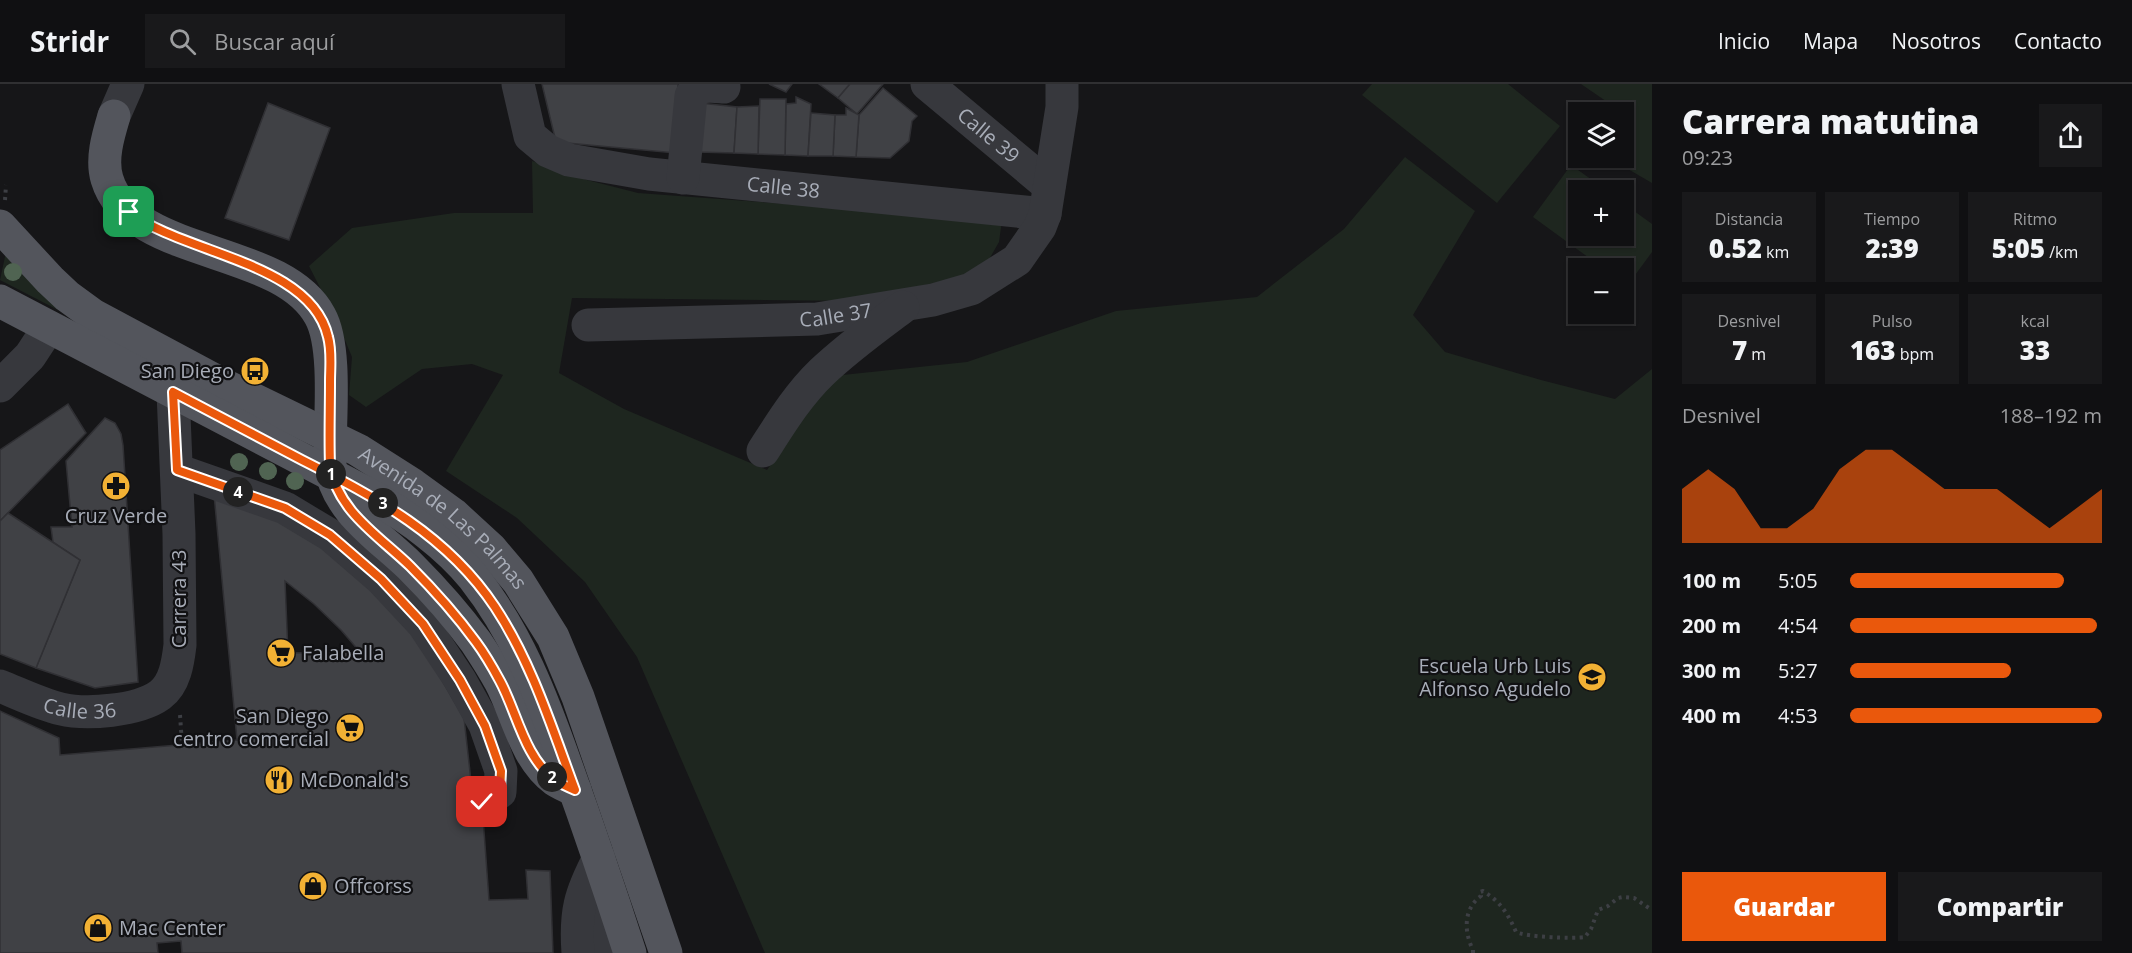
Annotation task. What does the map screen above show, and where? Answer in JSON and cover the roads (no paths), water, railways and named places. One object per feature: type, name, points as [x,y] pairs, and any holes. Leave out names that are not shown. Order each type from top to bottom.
[{"type":"main road","points":[[114,116],[107,140],[105,163],[107,178],[120,204],[141,222],[265,272],[285,282],[311,302],[321,317],[328,336],[330,356],[329,457],[332,480],[346,506],[412,568],[476,642],[500,681],[520,727],[542,766],[554,779],[575,790]]},
{"type":"main road","name":"Avenida de Las Palmas","points":[[0,226],[50,280],[93,315],[220,382],[358,450],[413,484],[453,514],[491,549],[518,581],[553,637],[578,697],[666,953]]},
{"type":"main road","name":"Avenida de Las Palmas","points":[[0,301],[374,497],[403,515],[451,554],[472,576],[495,607],[522,653],[575,790],[630,953]]},
{"type":"street","points":[[114,116],[128,84]]},
{"type":"street","name":"Calle 38","points":[[518,84],[530,136],[548,151],[569,160],[683,178],[1047,200]]},
{"type":"street","name":"Calle 39","points":[[927,84],[1047,200]]},
{"type":"street","name":"Calle 37","points":[[588,325],[817,319],[904,306],[971,289],[1017,260],[1040,227],[1047,200],[1062,107],[1062,84]]},
{"type":"street","points":[[683,178],[691,96],[694,88],[699,85],[724,87]]},
{"type":"street","points":[[763,451],[792,406],[822,372],[904,306]]},
{"type":"street","points":[[0,386],[30,356],[49,327]]},
{"type":"street","name":"Carrera 43","points":[[161,694],[172,679],[180,645],[177,470],[173,392]]},
{"type":"street","points":[[177,470],[285,508],[330,535],[381,579],[416,616],[460,680],[485,726],[501,771],[500,792],[482,802]]},
{"type":"street","name":"Calle 36","points":[[0,686],[34,701],[63,710],[103,711],[139,706],[161,694]]},
{"type":"street","points":[[578,953],[578,907],[584,886],[602,868]]},
{"type":"street","points":[[602,868],[608,953]]},
{"type":"place","name":"San Diego","points":[[255,371]]},
{"type":"place","name":"Cruz Verde","points":[[116,486]]},
{"type":"place","name":"Falabella","points":[[281,653]]},
{"type":"place","name":"Escuela Urb Luis Alfonso Agudelo","points":[[1592,677]]},
{"type":"place","name":"San Diego centro comercial","points":[[350,728]]},
{"type":"place","name":"McDonald's","points":[[279,780]]},
{"type":"place","name":"Offcorss","points":[[313,886]]},
{"type":"place","name":"Mac Center","points":[[98,928]]}]
